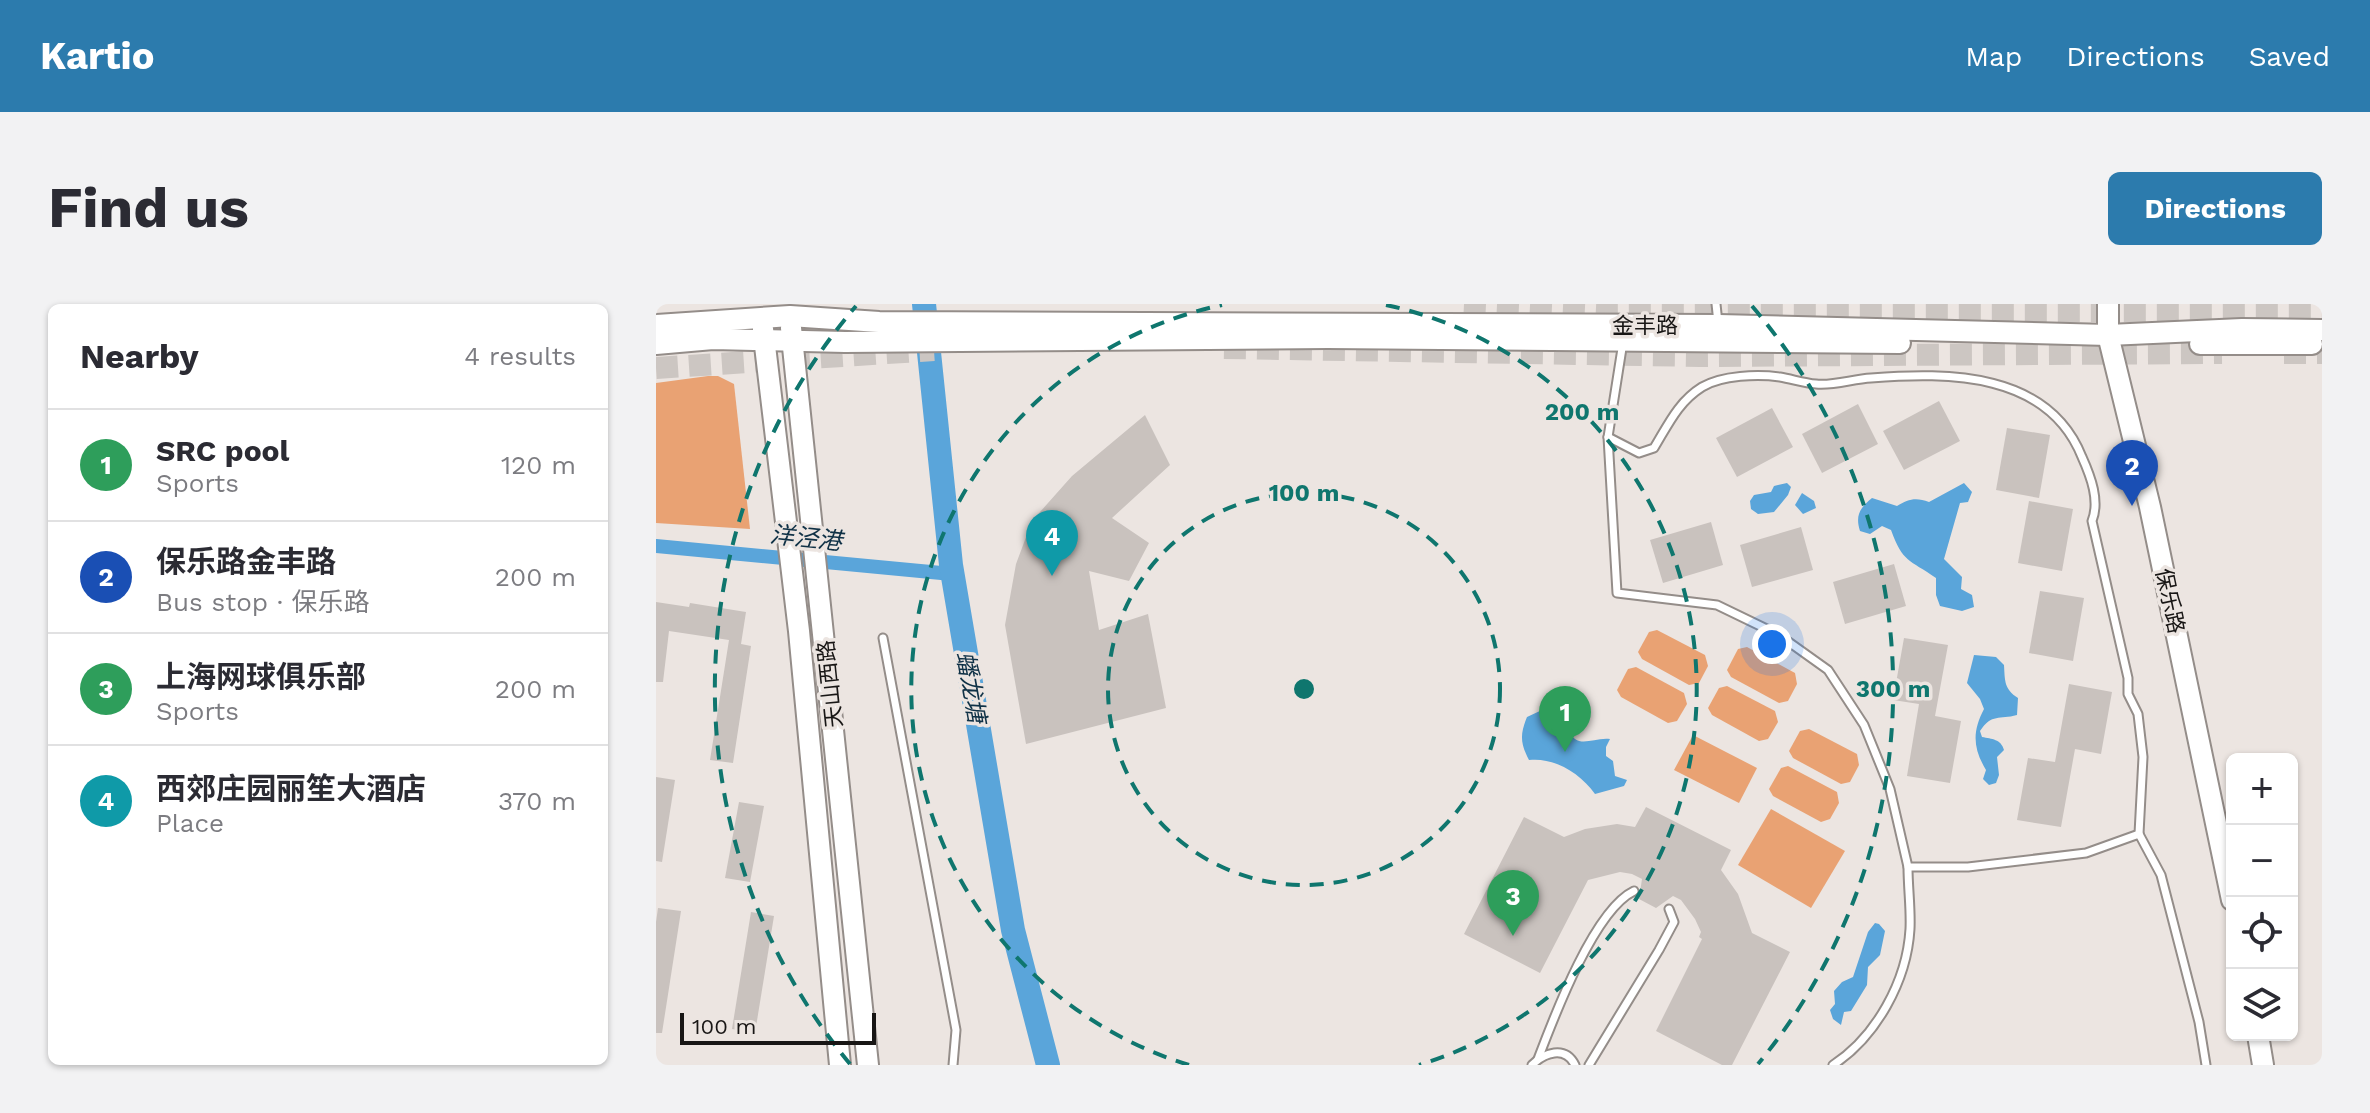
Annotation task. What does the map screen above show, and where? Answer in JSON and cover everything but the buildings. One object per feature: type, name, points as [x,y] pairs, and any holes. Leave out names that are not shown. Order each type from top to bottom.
[{"type":"main road","name":"保乐路","points":[[2108,304],[2109,339],[2150,507],[2231,897]]},
{"type":"main road","points":[[656,325],[789,310],[881,332]]},
{"type":"main road","name":"天山西路","points":[[789,310],[820,582],[868,1065]]},
{"type":"main road","name":"天山西路","points":[[761,311],[799,631],[840,1065]]},
{"type":"main road","name":"金丰路","points":[[881,332],[1624,332],[1719,325],[2322,344]]},
{"type":"main road","name":"金丰路","points":[[2109,339],[2242,329],[2322,330]]},
{"type":"main road","points":[[656,344],[713,339],[793,341],[881,332]]},
{"type":"main road","points":[[1624,332],[2109,339]]},
{"type":"main road","points":[[2259,1041],[2263,1065]]},
{"type":"lane","points":[[1716,304],[1719,325]]},
{"type":"lane","points":[[1624,332],[1608,437],[1617,593],[1717,605],[1779,635],[1828,670],[1864,725],[1890,789],[1908,867],[1910,931],[1899,978],[1876,1024],[1845,1057],[1833,1065]]},
{"type":"lane","points":[[1608,437],[1639,453],[1654,448],[1676,408],[1704,385],[1735,377],[1777,376],[1818,385],[1926,374],[2012,388],[2049,408],[2075,437],[2097,508],[2092,521],[2128,678],[2128,694],[2138,714],[2143,757],[2139,834],[2161,875],[2199,1022],[2206,1065]]},
{"type":"lane","points":[[883,638],[956,1030],[953,1065]]},
{"type":"lane","points":[[1908,867],[1968,867],[2086,853],[2139,834]]},
{"type":"lane","points":[[1535,1062],[1559,1005],[1601,924],[1622,897],[1634,891]]},
{"type":"lane","points":[[1589,1065],[1674,922],[1669,909]]},
{"type":"lane","points":[[1535,1062],[1551,1052],[1557,1052],[1572,1058],[1575,1065]]},
{"type":"shaded area","points":[[718,376],[734,384],[750,529],[656,523],[656,383]]},
{"type":"shaded area","points":[[1657,630],[1705,655],[1708,666],[1699,683],[1689,685],[1642,659],[1638,652],[1649,632]]},
{"type":"shaded area","points":[[1747,647],[1795,673],[1797,684],[1788,701],[1779,703],[1731,677],[1727,670],[1738,649]]},
{"type":"shaded area","points":[[1636,667],[1684,693],[1687,704],[1677,721],[1668,723],[1621,697],[1617,690],[1628,669]]},
{"type":"shaded area","points":[[1727,686],[1775,711],[1778,722],[1768,739],[1759,741],[1712,715],[1708,708],[1719,688]]},
{"type":"shaded area","points":[[1809,729],[1857,754],[1859,765],[1850,782],[1841,784],[1793,758],[1789,751],[1800,731]]},
{"type":"shaded area","points":[[1693,735],[1757,768],[1739,803],[1674,770]]},
{"type":"shaded area","points":[[1788,766],[1837,792],[1839,803],[1830,819],[1821,822],[1773,796],[1769,789],[1781,768]]},
{"type":"shaded area","points":[[1771,809],[1845,851],[1811,908],[1738,865]]},
{"type":"water","points":[[1787,483],[1791,487],[1788,495],[1774,512],[1758,514],[1751,509],[1750,501],[1754,495],[1771,492],[1774,486]]},
{"type":"water","points":[[1964,483],[1972,492],[1968,502],[1960,503],[1944,559],[1962,577],[1961,589],[1972,595],[1974,607],[1962,611],[1940,606],[1936,595],[1936,578],[1903,555],[1891,530],[1882,526],[1870,534],[1860,531],[1858,516],[1872,498],[1897,506],[1912,500],[1929,502]]},
{"type":"water","points":[[1802,493],[1814,501],[1816,508],[1803,514],[1795,505]]},
{"type":"water","points":[[1974,655],[1996,657],[2004,665],[2008,688],[2018,698],[2017,715],[1992,719],[1980,731],[1982,737],[1993,739],[2004,750],[1997,757],[1999,775],[1996,783],[1989,785],[1983,779],[1986,770],[1976,740],[1977,725],[1984,709],[1967,683]]},
{"type":"water","points":[[1542,710],[1554,712],[1555,721],[1562,729],[1568,729],[1576,740],[1610,739],[1606,756],[1613,761],[1615,776],[1627,780],[1624,786],[1595,794],[1582,779],[1566,768],[1548,761],[1529,760],[1522,738],[1523,728],[1527,717]]},
{"type":"water","points":[[1875,923],[1885,931],[1880,955],[1868,967],[1867,985],[1851,1011],[1844,1012],[1841,1025],[1833,1019],[1830,1010],[1835,1004],[1834,991],[1842,982],[1853,977],[1868,932]]},
{"type":"waterway","name":"蟠龙塘","points":[[924,304],[951,565],[1013,930],[1048,1065]]},
{"type":"waterway","name":"洋泾港","points":[[656,546],[952,574]]},
{"type":"tunnel","points":[[1464,304],[1605,311],[2322,311]]},
{"type":"tunnel","points":[[1224,348],[1700,356],[2222,353]]},
{"type":"tunnel","points":[[656,368],[934,350]]},
{"type":"tunnel","points":[[2284,353],[2322,353]]},
{"type":"place","name":"保乐路金丰路","points":[[2132,506]]},
{"type":"place","name":"西郊庄园丽笙大酒店","points":[[1052,576]]},
{"type":"place","name":"SRC pool","points":[[1565,752]]},
{"type":"place","name":"上海网球俱乐部","points":[[1513,936]]}]
